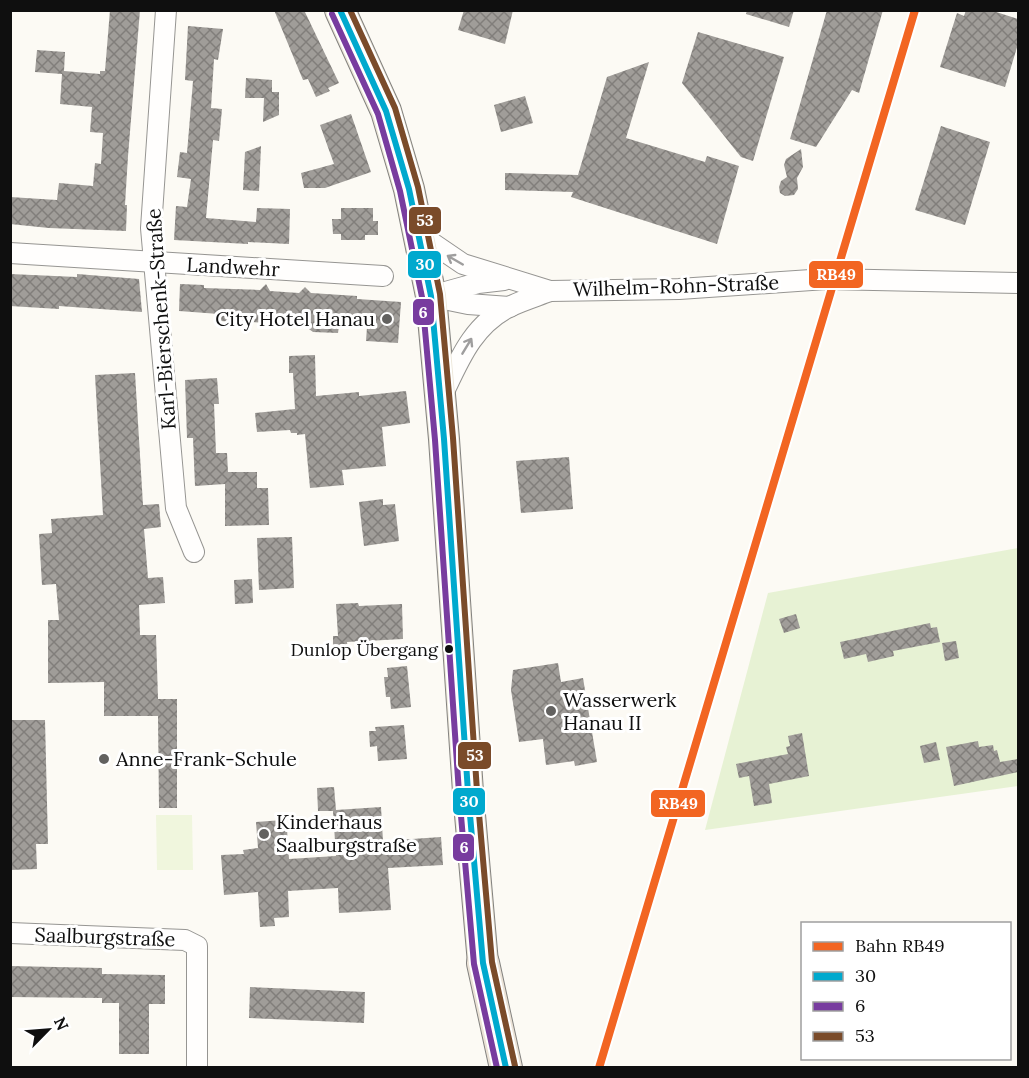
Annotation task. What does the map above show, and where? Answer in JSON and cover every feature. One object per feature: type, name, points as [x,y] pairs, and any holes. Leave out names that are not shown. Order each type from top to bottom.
[{"type":"highway","points":[[483,963],[494,1068]]},
{"type":"highway","points":[[483,963],[506,1068]]},
{"type":"main road","points":[[340,10],[386,111],[409,189],[431,296],[459,628],[468,792],[483,963]]},
{"type":"street","name":"Karl-Bierschenk-Straße","points":[[166,10],[151,206],[176,508],[194,552]]},
{"type":"street","name":"Wilhelm-Rohn-Straße","points":[[419,234],[463,264],[550,291],[679,289],[826,279],[1018,283]]},
{"type":"street","name":"Landwehr","points":[[10,253],[383,276]]},
{"type":"street","name":"Wilhelm-Rohn-Straße","points":[[431,296],[478,283],[513,279]]},
{"type":"street","name":"Wilhelm-Rohn-Straße","points":[[441,399],[459,359],[482,326],[510,307],[550,291]]},
{"type":"street","name":"Wilhelm-Rohn-Straße","points":[[431,296],[468,304],[510,307]]},
{"type":"street","name":"Saalburgstraße","points":[[10,933],[185,940],[197,946],[197,1068]]},
{"type":"green space","points":[[1018,548],[1018,786],[705,830],[768,593]]},
{"type":"green space","points":[[156,815],[192,815],[193,870],[157,870]]},
{"type":"building","points":[[110,10],[140,10],[128,156],[126,231],[10,224],[10,197],[57,200],[59,183],[93,186],[95,163],[101,164],[103,133],[90,132],[92,107],[60,104],[62,74],[35,72],[37,50],[65,52],[64,71],[100,74],[100,71],[105,71]]},
{"type":"building","points":[[274,10],[304,10],[339,83],[328,88],[330,91],[316,97],[308,79],[303,80]]},
{"type":"building","points":[[464,10],[513,10],[505,44],[458,30]]},
{"type":"building","points":[[747,10],[794,10],[789,27],[746,14]]},
{"type":"building","points":[[827,10],[883,10],[859,93],[852,90],[816,147],[790,139]]},
{"type":"building","points":[[966,10],[990,10],[1018,19],[1018,44],[1005,87],[940,67],[957,13],[964,16]]},
{"type":"building","points":[[188,26],[223,29],[218,60],[214,59],[211,108],[222,109],[219,141],[213,140],[206,218],[256,222],[257,208],[290,209],[289,244],[174,240],[176,206],[187,207],[191,179],[177,177],[180,152],[187,153],[193,81],[185,80]]},
{"type":"building","points":[[698,32],[784,57],[753,161],[741,157],[682,83]]},
{"type":"building","points":[[649,62],[626,138],[705,162],[707,156],[739,166],[717,244],[571,197],[573,192],[505,190],[505,173],[578,175],[607,77]]},
{"type":"building","points":[[246,78],[272,80],[272,92],[279,92],[279,115],[263,122],[264,98],[245,98]]},
{"type":"building","points":[[525,96],[533,123],[501,132],[494,105]]},
{"type":"building","points":[[351,114],[371,172],[325,188],[304,188],[301,173],[334,164],[320,125]]},
{"type":"building","points":[[941,126],[990,142],[965,225],[915,210]]},
{"type":"building","points":[[261,146],[259,191],[243,190],[245,152]]},
{"type":"building","points":[[801,149],[803,167],[797,178],[798,189],[794,195],[785,196],[780,193],[779,187],[781,181],[787,177],[784,165],[786,159]]},
{"type":"building","points":[[341,208],[373,208],[373,221],[378,221],[378,235],[365,235],[365,240],[341,240],[341,234],[333,234],[332,219],[341,219]]},
{"type":"building","points":[[10,274],[77,277],[77,274],[139,279],[142,312],[59,306],[59,309],[10,306]]},
{"type":"building","points":[[180,284],[204,285],[204,288],[260,290],[266,284],[270,291],[299,293],[305,287],[311,293],[401,302],[398,343],[366,341],[367,327],[339,326],[338,333],[313,332],[302,324],[218,321],[219,314],[179,311]]},
{"type":"building","points":[[315,355],[316,396],[359,392],[359,396],[406,391],[410,423],[382,427],[386,466],[342,470],[344,485],[310,488],[305,434],[297,435],[297,433],[291,433],[290,430],[257,432],[255,413],[295,409],[293,373],[289,373],[289,356]]},
{"type":"building","points":[[135,373],[143,505],[159,504],[161,527],[144,529],[148,578],[163,577],[165,603],[139,605],[140,635],[156,635],[158,699],[177,699],[177,808],[159,808],[158,716],[104,716],[104,682],[48,683],[48,620],[59,620],[56,584],[42,585],[39,534],[52,533],[51,519],[103,515],[95,375]]},
{"type":"building","points":[[217,378],[219,404],[214,404],[216,453],[227,453],[228,472],[257,472],[257,488],[268,488],[269,525],[225,526],[225,484],[195,486],[193,438],[187,438],[185,380]]},
{"type":"building","points":[[569,457],[573,509],[521,513],[516,461]]},
{"type":"building","points":[[383,499],[383,505],[395,504],[399,541],[364,546],[359,502]]},
{"type":"building","points":[[292,537],[294,588],[259,590],[257,538]]},
{"type":"building","points":[[252,579],[253,603],[235,604],[234,580]]},
{"type":"building","points":[[358,603],[359,606],[402,604],[403,639],[347,642],[348,650],[333,650],[333,636],[338,636],[336,604]]},
{"type":"building","points":[[796,614],[800,628],[784,633],[779,619]]},
{"type":"building","points":[[930,623],[931,628],[937,627],[940,642],[893,651],[894,656],[868,662],[866,654],[844,659],[840,642]]},
{"type":"building","points":[[956,641],[959,658],[945,661],[942,643]]},
{"type":"building","name":"Wasserwerk Hanau II","points":[[558,663],[561,682],[583,678],[597,762],[575,766],[574,761],[546,765],[543,739],[519,742],[511,690],[513,670]]},
{"type":"building","points":[[407,666],[411,707],[391,709],[390,697],[386,697],[384,677],[388,677],[387,668]]},
{"type":"building","points":[[10,720],[45,720],[48,844],[36,844],[37,869],[10,870]]},
{"type":"building","points":[[404,725],[407,759],[378,761],[377,746],[370,747],[369,731],[376,731],[375,727]]},
{"type":"building","points":[[802,733],[809,776],[769,784],[772,803],[754,806],[749,776],[739,778],[736,764],[788,754],[786,747],[790,746],[788,736]]},
{"type":"building","points":[[978,741],[979,747],[993,745],[1000,762],[1018,759],[1018,772],[954,786],[946,747]]},
{"type":"building","points":[[936,742],[940,760],[924,763],[920,746]]},
{"type":"building","points":[[334,787],[336,810],[381,807],[383,841],[441,837],[443,865],[388,868],[391,910],[339,913],[338,888],[288,891],[289,917],[274,918],[275,926],[260,927],[258,892],[224,895],[221,855],[244,854],[243,850],[258,848],[256,822],[283,820],[284,829],[287,829],[289,859],[336,856],[333,811],[318,811],[317,788]]},
{"type":"building","points":[[10,966],[102,968],[102,974],[165,975],[165,1004],[149,1004],[149,1054],[119,1054],[119,1003],[102,1003],[102,998],[10,997]]},
{"type":"building","points":[[250,987],[365,992],[364,1023],[249,1018]]},
{"type":"rail line","name":"RB49","points":[[599,1068],[915,10]]},
{"type":"transit line","name":"30","points":[[340,10],[386,111],[409,189],[431,296],[444,439],[468,792],[483,963],[506,1068]]},
{"type":"transit line","name":"53","points":[[350,10],[395,108],[418,187],[440,294],[492,962],[515,1066]]},
{"type":"transit line","name":"6","points":[[332,14],[378,114],[400,191],[422,297],[435,440],[459,793],[474,964],[497,1068]]},
{"type":"place","name":"City Hotel Hanau","points":[[387,319]]},
{"type":"place","name":"Dunlop Übergang","points":[[449,649]]},
{"type":"place","name":"Wasserwerk Hanau II","points":[[551,711]]},
{"type":"place","name":"Anne-Frank-Schule","points":[[104,759]]},
{"type":"place","name":"Kinderhaus Saalburgstraße","points":[[264,834]]}]
